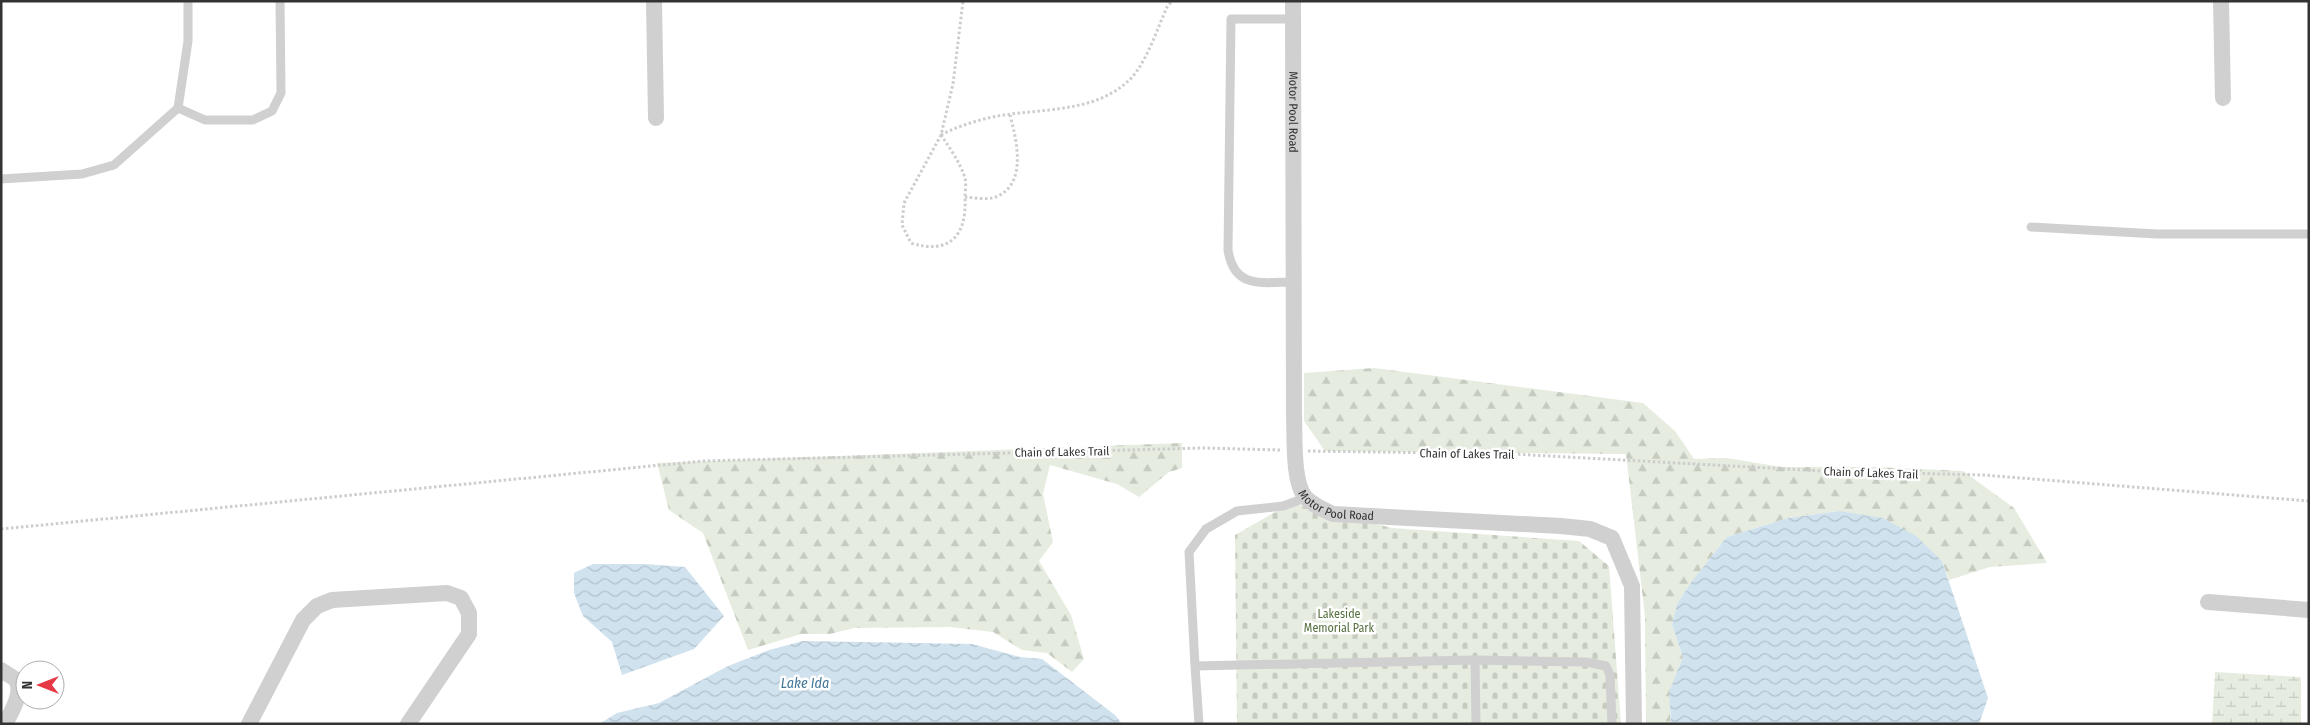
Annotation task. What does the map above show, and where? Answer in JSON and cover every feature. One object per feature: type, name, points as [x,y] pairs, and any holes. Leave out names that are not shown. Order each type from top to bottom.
[{"type":"street","points":[[654,1],[656,118]]},
{"type":"street","name":"Motor Pool Road","points":[[1293,1],[1295,451],[1299,485],[1305,498],[1320,509],[1333,514],[1561,526],[1590,529],[1612,538],[1632,586],[1634,724]]},
{"type":"street","points":[[2222,1],[2223,98]]},
{"type":"street","points":[[249,724],[303,620],[317,606],[332,600],[447,593],[461,598],[469,613],[469,634],[408,724]]},
{"type":"street","points":[[2208,602],[2309,610]]},
{"type":"street","points":[[1,670],[15,680],[18,688],[15,702],[5,724]]},
{"type":"lane","points":[[1,179],[82,174],[114,165],[178,108],[188,41],[188,1]]},
{"type":"lane","points":[[178,108],[204,120],[253,120],[272,111],[281,93],[280,1]]},
{"type":"lane","points":[[1293,19],[1231,19],[1228,250],[1230,263],[1242,279],[1253,282],[1294,282]]},
{"type":"lane","points":[[2031,227],[2157,234],[2309,234]]},
{"type":"lane","points":[[1199,724],[1188,552],[1206,529],[1237,511],[1283,506],[1305,498]]},
{"type":"lane","points":[[1195,666],[1475,660],[1586,662],[1606,666],[1610,674],[1612,724]]},
{"type":"lane","points":[[1475,660],[1476,724]]},
{"type":"path","points":[[941,135],[965,177],[966,215],[960,230],[952,241],[940,248],[925,248],[912,243],[902,225],[904,203],[941,135],[952,84],[963,1]]},
{"type":"path","points":[[941,135],[984,119],[1090,103],[1127,83],[1139,67],[1172,1]]},
{"type":"path","points":[[965,197],[988,199],[1000,196],[1009,188],[1015,175],[1017,158],[1016,136],[1010,115]]},
{"type":"path","name":"Chain of Lakes Trail","points":[[1,529],[703,461],[1204,448],[1512,454],[1824,472],[1983,475],[2309,501]]},
{"type":"green space","points":[[1374,368],[1643,403],[1675,431],[1694,459],[1727,458],[1782,467],[1875,467],[1963,471],[2014,508],[2047,563],[1990,567],[1949,580],[1942,561],[1839,511],[1788,518],[1727,537],[1692,581],[1677,604],[1672,625],[1683,657],[1671,698],[1671,724],[1646,724],[1645,616],[1626,454],[1325,451],[1304,421],[1304,373]]},
{"type":"green space","points":[[1182,443],[1182,468],[1169,472],[1139,497],[1117,484],[1050,465],[1043,494],[1053,542],[1039,561],[1071,615],[1084,659],[1072,672],[1047,653],[1022,650],[993,632],[950,627],[854,628],[830,634],[801,634],[748,650],[703,533],[669,510],[657,463]]},
{"type":"green space","name":"Lakeside Memorial Park","points":[[1291,503],[1392,528],[1579,541],[1609,566],[1621,724],[1237,724],[1235,535]]},
{"type":"green space","points":[[2215,672],[2301,677],[2301,724],[2212,724]]},
{"type":"water","points":[[1839,511],[1883,518],[1916,536],[1942,561],[1988,698],[1979,724],[1671,724],[1669,692],[1683,657],[1672,625],[1677,604],[1692,581],[1727,537],[1788,518]]},
{"type":"water","points":[[593,564],[645,564],[685,567],[724,616],[694,649],[622,675],[612,642],[583,616],[574,593],[574,573]]},
{"type":"water","name":"Lake Ida","points":[[803,641],[972,644],[1020,657],[1042,659],[1115,715],[1122,724],[599,724],[617,713],[659,703],[728,666],[769,650]]}]
